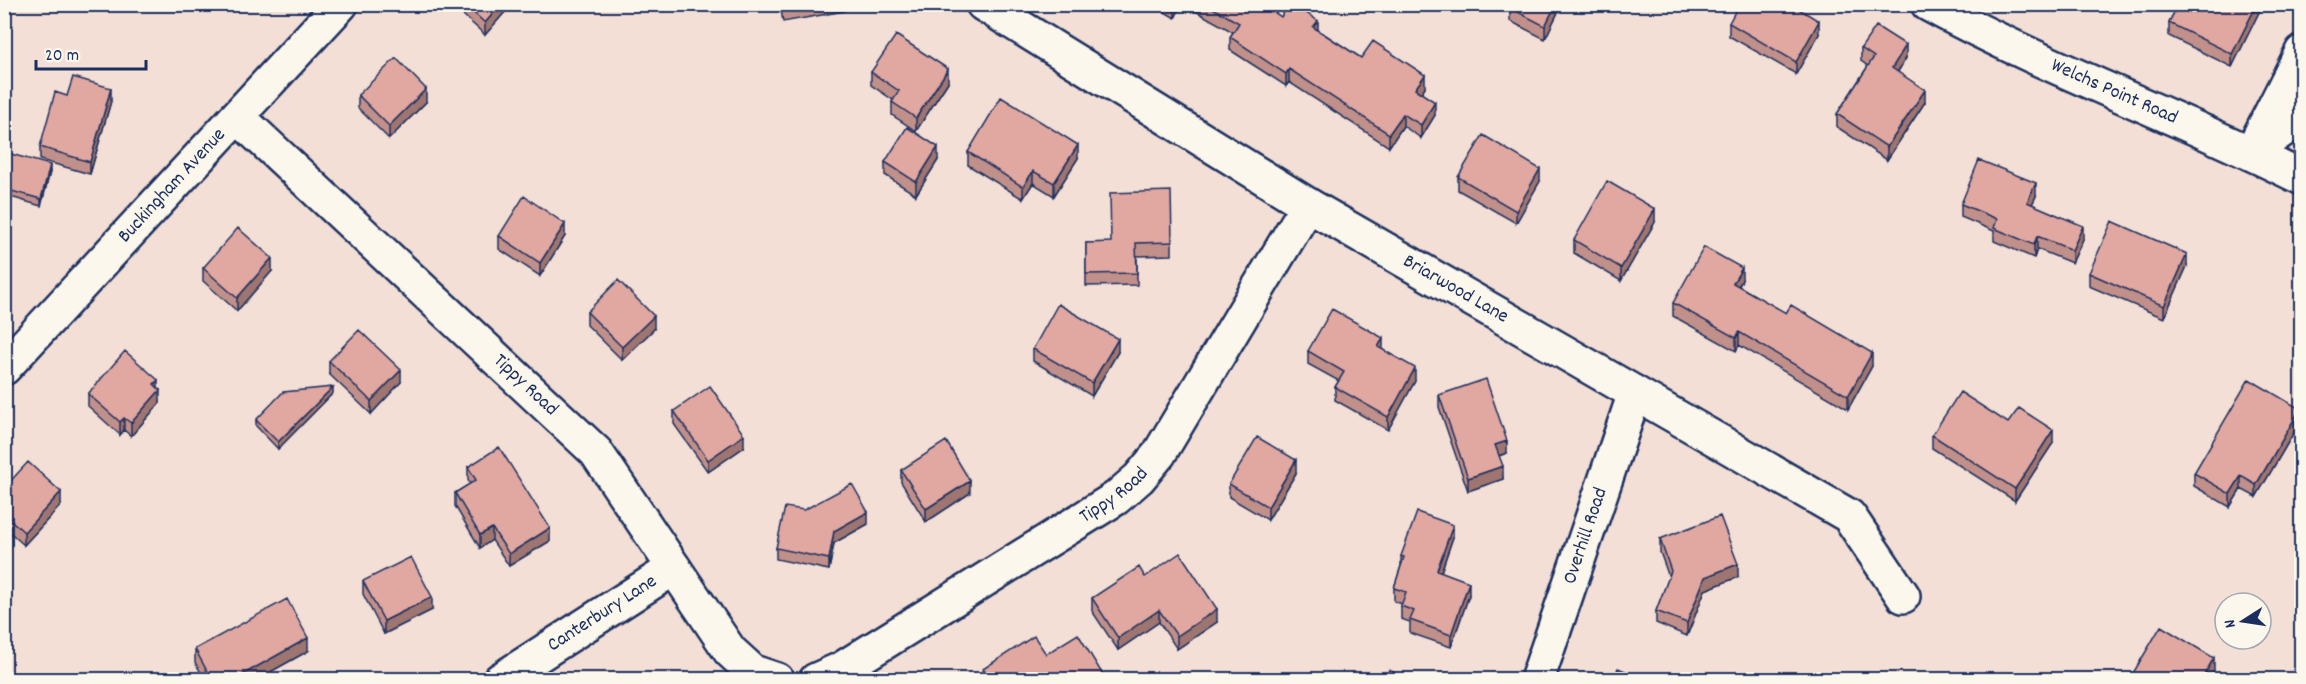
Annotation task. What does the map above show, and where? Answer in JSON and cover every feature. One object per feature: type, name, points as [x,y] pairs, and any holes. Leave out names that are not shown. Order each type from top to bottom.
[{"type":"street","name":"Buckingham Avenue","points":[[4,368],[341,4]]},
{"type":"street","name":"Briarwood Lane","points":[[983,4],[1308,205],[1850,516],[1903,596]]},
{"type":"street","name":"Welchs Point Road","points":[[1928,4],[2063,70],[2251,153],[2301,178]]},
{"type":"street","points":[[2251,153],[2301,52]]},
{"type":"street","name":"Tippy Road","points":[[238,117],[596,452],[730,651],[753,672],[777,680]]},
{"type":"street","points":[[2251,153],[2301,117]]},
{"type":"street","name":"Tippy Road","points":[[816,680],[843,668],[884,643],[1116,498],[1140,478],[1159,454],[1308,205]]},
{"type":"street","name":"Overhill Road","points":[[1537,680],[1635,393]]},
{"type":"street","name":"Canterbury Lane","points":[[500,680],[674,568]]},
{"type":"building","points":[[464,4],[501,4],[485,23]]},
{"type":"building","points":[[782,4],[810,4],[783,10]]},
{"type":"building","points":[[1206,4],[1262,4],[1281,17],[1289,4],[1293,4],[1318,21],[1313,27],[1361,58],[1373,41],[1425,75],[1415,89],[1435,102],[1421,125],[1403,114],[1389,134],[1289,69],[1286,74],[1230,37],[1239,23]]},
{"type":"building","points":[[1512,4],[1556,4],[1545,26],[1510,8]]},
{"type":"building","points":[[1739,4],[1791,4],[1819,21],[1796,62],[1729,23]]},
{"type":"building","points":[[2178,4],[2257,4],[2232,54],[2169,23]]},
{"type":"building","points":[[1876,26],[1906,45],[1892,68],[1925,90],[1887,147],[1837,114],[1874,57],[1861,48]]},
{"type":"building","points":[[896,35],[948,69],[916,118],[892,102],[899,91],[871,72]]},
{"type":"building","points":[[396,58],[426,89],[389,126],[358,95]]},
{"type":"building","points":[[73,77],[111,88],[90,162],[40,147],[55,92],[67,96]]},
{"type":"building","points":[[1001,97],[1078,145],[1054,183],[1033,171],[1023,187],[968,152]]},
{"type":"building","points":[[907,127],[938,147],[916,182],[885,162]]},
{"type":"building","points":[[1483,135],[1540,169],[1516,211],[1458,177]]},
{"type":"building","points":[[11,154],[50,165],[41,199],[4,189],[4,175]]},
{"type":"building","points":[[1979,160],[2036,183],[2027,202],[2083,226],[2072,250],[2037,236],[2034,245],[1994,228],[1997,219],[1961,204]]},
{"type":"building","points":[[1607,181],[1655,209],[1621,268],[1574,240]]},
{"type":"building","points":[[1171,191],[1172,242],[1136,243],[1137,273],[1086,274],[1086,243],[1111,242],[1110,193]]},
{"type":"building","points":[[524,196],[565,224],[540,263],[499,236]]},
{"type":"building","points":[[2112,221],[2187,254],[2164,306],[2089,273]]},
{"type":"building","points":[[238,228],[272,258],[237,298],[203,268]]},
{"type":"building","points":[[1704,247],[1742,268],[1733,283],[1786,313],[1791,305],[1872,353],[1848,396],[1739,332],[1736,338],[1673,303]]},
{"type":"building","points":[[618,280],[654,316],[622,347],[587,312]]},
{"type":"building","points":[[1058,304],[1118,339],[1092,383],[1033,349]]},
{"type":"building","points":[[1332,309],[1383,338],[1378,347],[1415,368],[1388,417],[1335,387],[1344,372],[1308,351]]},
{"type":"building","points":[[359,330],[401,370],[371,401],[329,361]]},
{"type":"building","points":[[125,351],[158,380],[154,384],[160,390],[131,423],[124,418],[120,422],[88,394]]},
{"type":"building","points":[[1486,379],[1507,441],[1495,445],[1503,466],[1468,478],[1439,395]]},
{"type":"building","points":[[2249,379],[2300,409],[2256,485],[2241,476],[2230,494],[2194,473]]},
{"type":"building","points":[[710,386],[744,435],[708,460],[674,411]]},
{"type":"building","points":[[333,387],[278,442],[256,420],[283,392]]},
{"type":"building","points":[[1960,392],[2008,423],[2019,408],[2053,430],[2015,489],[1932,435]]},
{"type":"building","points":[[1257,437],[1296,460],[1268,507],[1229,484]]},
{"type":"building","points":[[946,441],[970,481],[926,509],[901,470]]},
{"type":"building","points":[[499,447],[550,528],[509,554],[492,528],[480,535],[455,493],[476,480],[468,467]]},
{"type":"building","points":[[28,462],[61,492],[24,532],[4,514],[4,488]]},
{"type":"building","points":[[852,484],[868,512],[834,531],[829,559],[776,548],[785,507],[804,510]]},
{"type":"building","points":[[1417,512],[1453,525],[1437,570],[1469,582],[1451,635],[1410,620],[1414,611],[1401,606],[1406,592],[1394,588],[1404,557],[1401,556]]},
{"type":"building","points":[[1720,516],[1738,564],[1705,577],[1687,623],[1656,611],[1671,571],[1660,539]]},
{"type":"building","points":[[1180,553],[1217,609],[1177,636],[1159,610],[1118,638],[1092,598],[1139,567],[1145,577]]},
{"type":"building","points":[[411,557],[432,597],[384,621],[363,581]]},
{"type":"building","points":[[287,599],[308,638],[233,680],[212,680],[195,649]]},
{"type":"building","points":[[2161,626],[2214,658],[2201,680],[2129,680]]},
{"type":"building","points":[[1078,634],[1103,675],[1096,680],[990,680],[983,669],[1034,636],[1046,654]]},
{"type":"building","points":[[1618,668],[1647,680],[1613,680]]},
{"type":"building","points":[[1389,670],[1408,680],[1384,680]]}]
